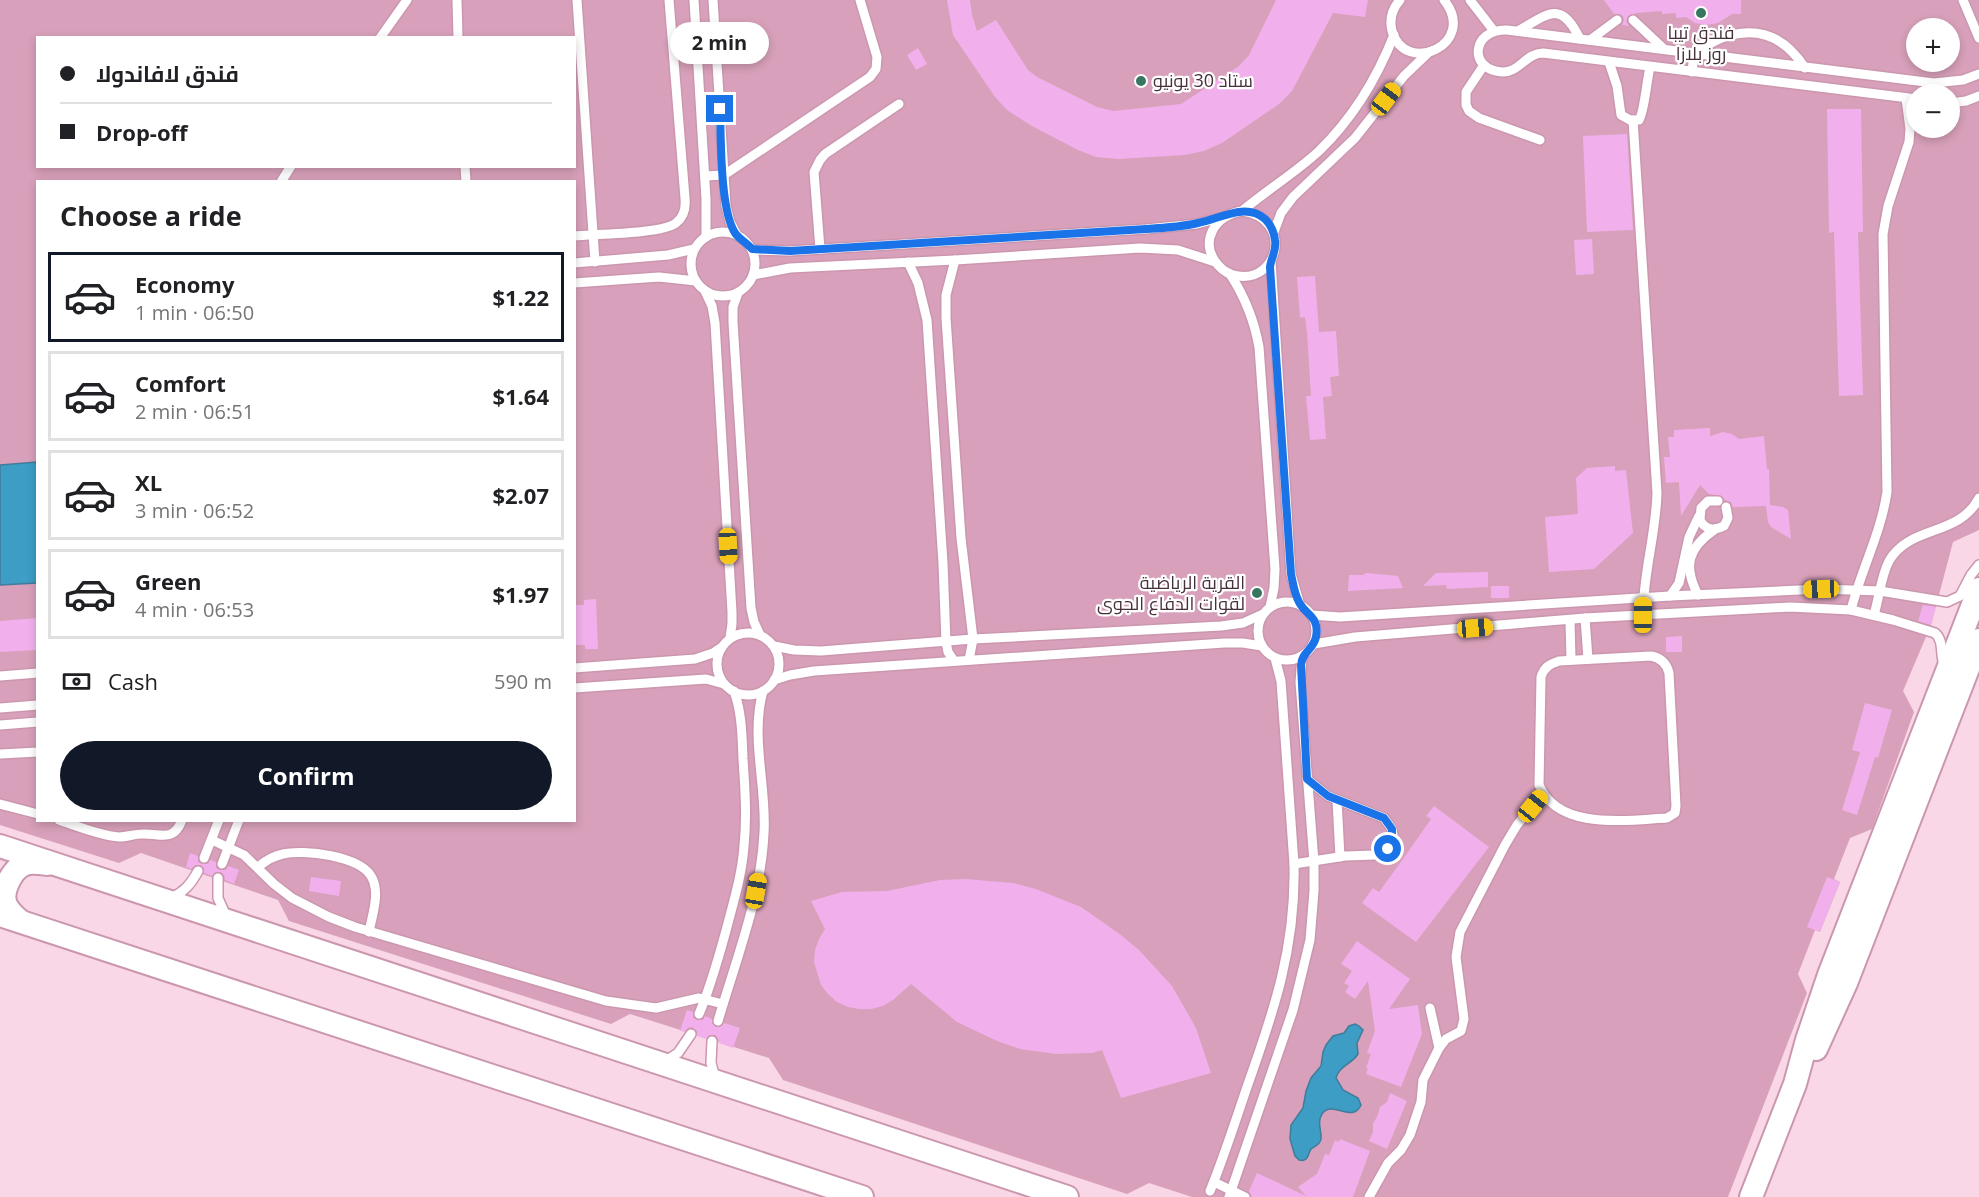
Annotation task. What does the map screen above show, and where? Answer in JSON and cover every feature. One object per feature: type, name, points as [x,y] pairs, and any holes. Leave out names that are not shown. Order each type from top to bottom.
[{"type":"street","points":[[1752,1197],[1795,1084],[1828,1025],[1853,938],[1956,675],[1979,589]]},
{"type":"street","points":[[1956,675],[1979,640]]},
{"type":"street","points":[[0,846],[1067,1197]]},
{"type":"street","points":[[58,864],[24,864],[14,871],[4,894],[10,918],[862,1197]]},
{"type":"lane","points":[[381,36],[407,0]]},
{"type":"lane","points":[[457,0],[458,36]]},
{"type":"lane","points":[[577,0],[595,262]]},
{"type":"lane","points":[[576,236],[669,228],[684,213],[685,198],[669,0]]},
{"type":"lane","points":[[694,0],[705,176],[706,237]]},
{"type":"lane","points":[[713,0],[726,206],[730,222],[737,235],[752,249],[754,258],[753,275],[738,293],[733,322],[751,608],[760,635]]},
{"type":"lane","points":[[705,176],[724,175],[866,81],[873,73],[877,57],[860,0]]},
{"type":"lane","points":[[1398,2],[1392,14],[1391,25],[1398,42],[1412,52],[1429,52],[1446,43],[1454,26],[1450,7],[1444,0]]},
{"type":"lane","points":[[1470,0],[1494,31]]},
{"type":"lane","points":[[1963,0],[1979,38]]},
{"type":"lane","points":[[1518,31],[1540,15],[1555,10],[1569,17],[1585,40]]},
{"type":"lane","points":[[1585,40],[1617,20]]},
{"type":"lane","points":[[1633,20],[1664,50]]},
{"type":"lane","points":[[1906,98],[1543,53],[1532,55],[1516,68],[1506,72],[1495,71],[1484,65],[1477,49],[1483,38],[1494,31],[1518,31],[1934,83],[1963,80],[1979,74]]},
{"type":"lane","points":[[1242,211],[1318,152],[1335,134],[1374,78],[1394,35]]},
{"type":"lane","points":[[1694,53],[1730,35],[1771,36],[1795,52],[1805,68]]},
{"type":"lane","points":[[1274,232],[1281,213],[1293,197],[1355,138],[1404,76],[1429,52]]},
{"type":"lane","points":[[1692,72],[1694,53]]},
{"type":"lane","points":[[1609,62],[1617,86],[1620,112],[1626,119],[1633,120],[1639,120],[1643,116],[1645,89],[1650,67]]},
{"type":"lane","points":[[1484,65],[1466,92],[1466,105],[1469,111],[1479,118],[1540,140]]},
{"type":"lane","points":[[1960,102],[1979,96]]},
{"type":"lane","points":[[820,249],[814,172],[819,160],[899,104]]},
{"type":"lane","points":[[1633,120],[1657,493],[1657,513],[1643,598],[1643,615]]},
{"type":"lane","points":[[1851,610],[1856,589],[1881,525],[1887,492],[1883,234],[1888,206],[1909,138]]},
{"type":"lane","points":[[752,249],[777,252],[1146,229],[1197,224],[1242,211],[1252,212],[1262,217],[1274,232],[1275,252],[1263,270],[1241,277],[1221,269],[1215,262],[1211,253],[1212,233],[1216,224],[1224,217]]},
{"type":"lane","points":[[576,263],[668,255],[694,249],[706,237],[721,232],[737,235]]},
{"type":"lane","points":[[753,275],[780,268],[955,260],[1153,247],[1191,253],[1215,262]]},
{"type":"lane","points":[[694,249],[691,266],[696,281],[705,291],[712,306],[714,323],[732,612],[730,638]]},
{"type":"lane","points":[[955,260],[946,295],[946,318],[963,562],[973,639],[969,660]]},
{"type":"lane","points":[[1271,261],[1291,574],[1300,605]]},
{"type":"lane","points":[[908,262],[918,283],[927,320],[946,642],[948,652],[954,662]]},
{"type":"lane","points":[[1230,274],[1239,287],[1252,316],[1259,347],[1275,569],[1270,607]]},
{"type":"lane","points":[[576,283],[659,277],[696,281]]},
{"type":"lane","points":[[705,291],[718,296],[738,293]]},
{"type":"lane","points":[[1874,615],[1886,567],[1900,548],[1926,533],[1958,521],[1979,498]]},
{"type":"lane","points":[[1670,596],[1681,579],[1689,537],[1704,504],[1708,501],[1722,504],[1728,513],[1724,526],[1714,530],[1702,540],[1692,553],[1690,572],[1698,594]]},
{"type":"lane","points":[[1699,516],[1702,524],[1714,530]]},
{"type":"lane","points":[[1312,615],[1340,617],[1698,594],[1821,589],[1880,591],[1952,601],[1963,592],[1971,574],[1979,565]]},
{"type":"lane","points":[[576,668],[695,659],[722,647],[730,638],[750,633],[760,635],[774,646],[794,650],[821,651],[973,639],[1232,626],[1263,614],[1270,607],[1285,602],[1300,605],[1312,615],[1316,629],[1314,644],[1302,657],[1284,660],[1275,658],[1259,640],[1258,627],[1263,614]]},
{"type":"lane","points":[[1314,644],[1355,637],[1585,618],[1790,607],[1851,610],[1935,633],[1941,641],[1941,656],[1956,675]]},
{"type":"lane","points":[[1585,618],[1588,659]]},
{"type":"lane","points":[[1570,620],[1571,660]]},
{"type":"lane","points":[[576,688],[706,679],[724,684],[734,691],[754,694],[763,691],[774,680],[814,671],[1224,643],[1262,646]]},
{"type":"lane","points":[[774,646],[779,663],[774,680]]},
{"type":"lane","points":[[722,647],[717,666],[724,684]]},
{"type":"lane","points":[[1651,656],[1665,663],[1669,674],[1676,810],[1673,815],[1667,818],[1594,820],[1566,812],[1552,805],[1542,794],[1539,779],[1541,677],[1544,669],[1551,663],[1588,659],[1651,656]]},
{"type":"lane","points":[[1231,1193],[1299,989],[1313,918],[1314,862],[1300,682],[1302,657]]},
{"type":"lane","points":[[1245,1197],[1212,1186],[1281,984],[1293,915],[1294,864],[1281,681],[1275,658]]},
{"type":"lane","points":[[0,676],[36,673]]},
{"type":"lane","points":[[699,1014],[716,969],[738,886],[744,848],[745,793],[742,738],[739,709],[734,691]]},
{"type":"lane","points":[[718,1021],[753,904],[764,837],[765,809],[758,719],[763,691]]},
{"type":"lane","points":[[0,708],[36,705]]},
{"type":"lane","points":[[0,725],[36,722]]},
{"type":"lane","points":[[0,754],[36,752]]},
{"type":"lane","points":[[1294,864],[1382,854],[1390,847],[1392,829],[1389,822],[1376,813],[1322,793],[1307,779]]},
{"type":"lane","points":[[1369,1197],[1388,1163],[1401,1150],[1410,1135],[1421,1102],[1423,1080],[1439,1048],[1446,1040],[1457,1035],[1464,1023],[1456,957],[1462,926],[1514,830],[1542,794]]},
{"type":"lane","points":[[1337,800],[1340,857]]},
{"type":"lane","points":[[0,804],[36,813]]},
{"type":"lane","points":[[66,822],[120,837],[145,834],[166,836],[176,832],[181,822]]},
{"type":"lane","points":[[204,858],[218,822]]},
{"type":"lane","points":[[222,864],[238,822]]},
{"type":"lane","points":[[212,840],[244,855],[292,898],[329,917],[369,932],[606,1001],[656,1008],[692,999],[705,999],[723,1004]]},
{"type":"lane","points":[[258,867],[278,855],[294,853],[333,857],[360,866],[372,876],[376,891],[369,932]]},
{"type":"lane","points":[[163,901],[184,890],[198,871]]},
{"type":"lane","points":[[218,878],[217,888],[221,908],[233,924]]},
{"type":"lane","points":[[1430,1008],[1439,1048]]},
{"type":"lane","points":[[658,1064],[678,1053],[691,1034]]},
{"type":"lane","points":[[712,1041],[711,1063],[718,1083]]},
{"type":"shaded area","name":"القرية الرياضية لقوات الدفاع الجوى","points":[[0,0],[1979,0],[1979,530],[1953,542],[1931,625],[1903,691],[1914,712],[1872,829],[1850,838],[1834,879],[1840,882],[1820,932],[1815,930],[1798,974],[1807,993],[1728,1197],[1192,1197],[1149,1183],[1127,1194],[783,1080],[769,1058],[630,1014],[611,1024],[289,921],[278,900],[141,853],[119,863],[0,825]]},
{"type":"water","points":[[36,462],[36,583],[0,585],[0,465]]},
{"type":"water","points":[[1355,1024],[1363,1030],[1357,1043],[1358,1054],[1336,1078],[1343,1090],[1358,1098],[1361,1105],[1352,1112],[1335,1109],[1325,1111],[1319,1122],[1320,1141],[1311,1149],[1307,1158],[1299,1160],[1295,1156],[1290,1139],[1291,1125],[1303,1108],[1306,1091],[1311,1078],[1321,1066],[1326,1045],[1333,1036],[1344,1033],[1349,1026]]},
{"type":"building","points":[[947,0],[970,0],[977,31],[996,20],[1028,70],[1037,77],[1097,107],[1113,111],[1181,104],[1239,66],[1249,55],[1276,0],[1368,0],[1365,17],[1333,13],[1292,91],[1279,104],[1222,143],[1204,151],[1185,155],[1119,159],[1096,157],[1078,150],[1007,110],[995,97],[953,35]]},
{"type":"building","name":"فندق تيبا روز بلازا","points":[[1604,0],[1741,0],[1741,14],[1732,14],[1718,23],[1706,25],[1695,23],[1686,17],[1676,18],[1676,13],[1662,14],[1662,11],[1637,13],[1628,16],[1626,21],[1629,26],[1622,25],[1623,16],[1614,14]]},
{"type":"building","points":[[918,48],[927,64],[916,70],[907,55]]},
{"type":"building","points":[[1827,109],[1861,109],[1863,232],[1858,232],[1863,395],[1839,396],[1834,232],[1829,233]]},
{"type":"building","points":[[1627,134],[1633,230],[1587,232],[1583,136]]},
{"type":"building","points":[[1592,239],[1594,274],[1576,275],[1574,240]]},
{"type":"building","points":[[1315,276],[1319,332],[1336,331],[1339,376],[1330,377],[1332,396],[1323,397],[1326,439],[1310,440],[1306,396],[1311,396],[1307,333],[1305,317],[1300,318],[1297,277]]},
{"type":"building","points":[[1710,428],[1710,436],[1723,432],[1739,439],[1764,436],[1767,469],[1769,469],[1770,505],[1788,510],[1791,539],[1771,527],[1766,506],[1733,507],[1731,502],[1722,496],[1709,494],[1700,485],[1681,516],[1679,482],[1666,483],[1664,457],[1670,457],[1668,437],[1674,437],[1674,430]]},
{"type":"building","points":[[1615,466],[1615,471],[1626,470],[1633,533],[1594,569],[1549,572],[1545,517],[1578,514],[1576,478],[1587,468]]},
{"type":"building","points":[[1488,572],[1488,587],[1447,589],[1446,585],[1423,586],[1436,573]]},
{"type":"building","points":[[1366,573],[1398,576],[1403,588],[1348,591],[1349,575]]},
{"type":"building","points":[[1491,586],[1509,586],[1509,598],[1491,598]]},
{"type":"building","points":[[596,599],[598,649],[585,649],[585,645],[576,645],[576,605],[584,605],[584,600]]},
{"type":"building","points":[[1923,605],[1936,607],[1931,625],[1918,621]]},
{"type":"building","points":[[36,618],[36,650],[0,652],[0,621]]},
{"type":"building","points":[[1682,636],[1682,652],[1666,652],[1666,637]]},
{"type":"building","points":[[1865,703],[1892,710],[1878,758],[1875,757],[1857,815],[1842,810],[1860,752],[1852,750]]},
{"type":"building","points":[[1434,806],[1489,847],[1416,942],[1362,903],[1373,888],[1379,892],[1431,819],[1426,816]]},
{"type":"building","points":[[190,853],[198,856],[198,862],[202,864],[208,864],[210,860],[216,862],[216,868],[220,870],[226,870],[228,866],[239,870],[234,884],[225,880],[221,872],[215,872],[212,876],[204,873],[201,865],[195,865],[191,869],[186,867]]},
{"type":"building","points":[[311,877],[341,881],[339,896],[309,891]]},
{"type":"building","points":[[1827,877],[1840,882],[1820,932],[1807,927]]},
{"type":"building","points":[[965,879],[1013,883],[1036,889],[1081,907],[1121,935],[1139,950],[1172,986],[1196,1028],[1211,1073],[1121,1098],[1102,1050],[1092,1053],[1056,1054],[1020,1049],[957,1022],[911,984],[893,1000],[871,1009],[848,1007],[837,1002],[828,994],[821,985],[814,962],[815,950],[825,929],[811,901],[842,892],[887,891],[940,880]]},
{"type":"building","points":[[1357,941],[1410,979],[1389,1009],[1418,1005],[1422,1034],[1401,1087],[1366,1074],[1371,1054],[1367,1053],[1375,1031],[1368,981],[1355,999],[1345,992],[1349,986],[1344,983],[1352,971],[1341,964]]},
{"type":"building","points":[[687,1010],[693,1012],[693,1018],[697,1020],[703,1020],[705,1016],[712,1019],[715,1027],[720,1027],[724,1023],[740,1028],[733,1048],[719,1043],[715,1035],[709,1035],[706,1039],[697,1036],[697,1031],[692,1027],[684,1032],[680,1031]]},
{"type":"building","points":[[1390,1093],[1407,1101],[1387,1149],[1369,1141],[1380,1107],[1387,1102]]},
{"type":"building","points":[[1340,1139],[1370,1151],[1353,1197],[1252,1197],[1249,1191],[1257,1173],[1306,1196],[1298,1187],[1317,1174],[1325,1154],[1329,1155],[1335,1140],[1339,1142]]},
{"type":"place","name":"فندق تيبا روز بلازا","points":[[1701,13]]},
{"type":"place","name":"ستاد 30 يونيو","points":[[1141,81]]},
{"type":"place","name":"القرية الرياضية لقوات الدفاع الجوى","points":[[1257,593]]},
{"type":"route","points":[[720,109],[727,213],[737,235],[752,249],[777,252],[1146,229],[1197,224],[1242,211],[1252,212],[1269,223],[1276,242],[1270,267],[1291,574],[1300,605],[1312,615],[1316,629],[1314,644],[1302,657],[1301,665],[1300,682],[1307,779],[1322,793],[1362,810],[1376,813],[1389,822],[1393,836],[1388,849]]}]
